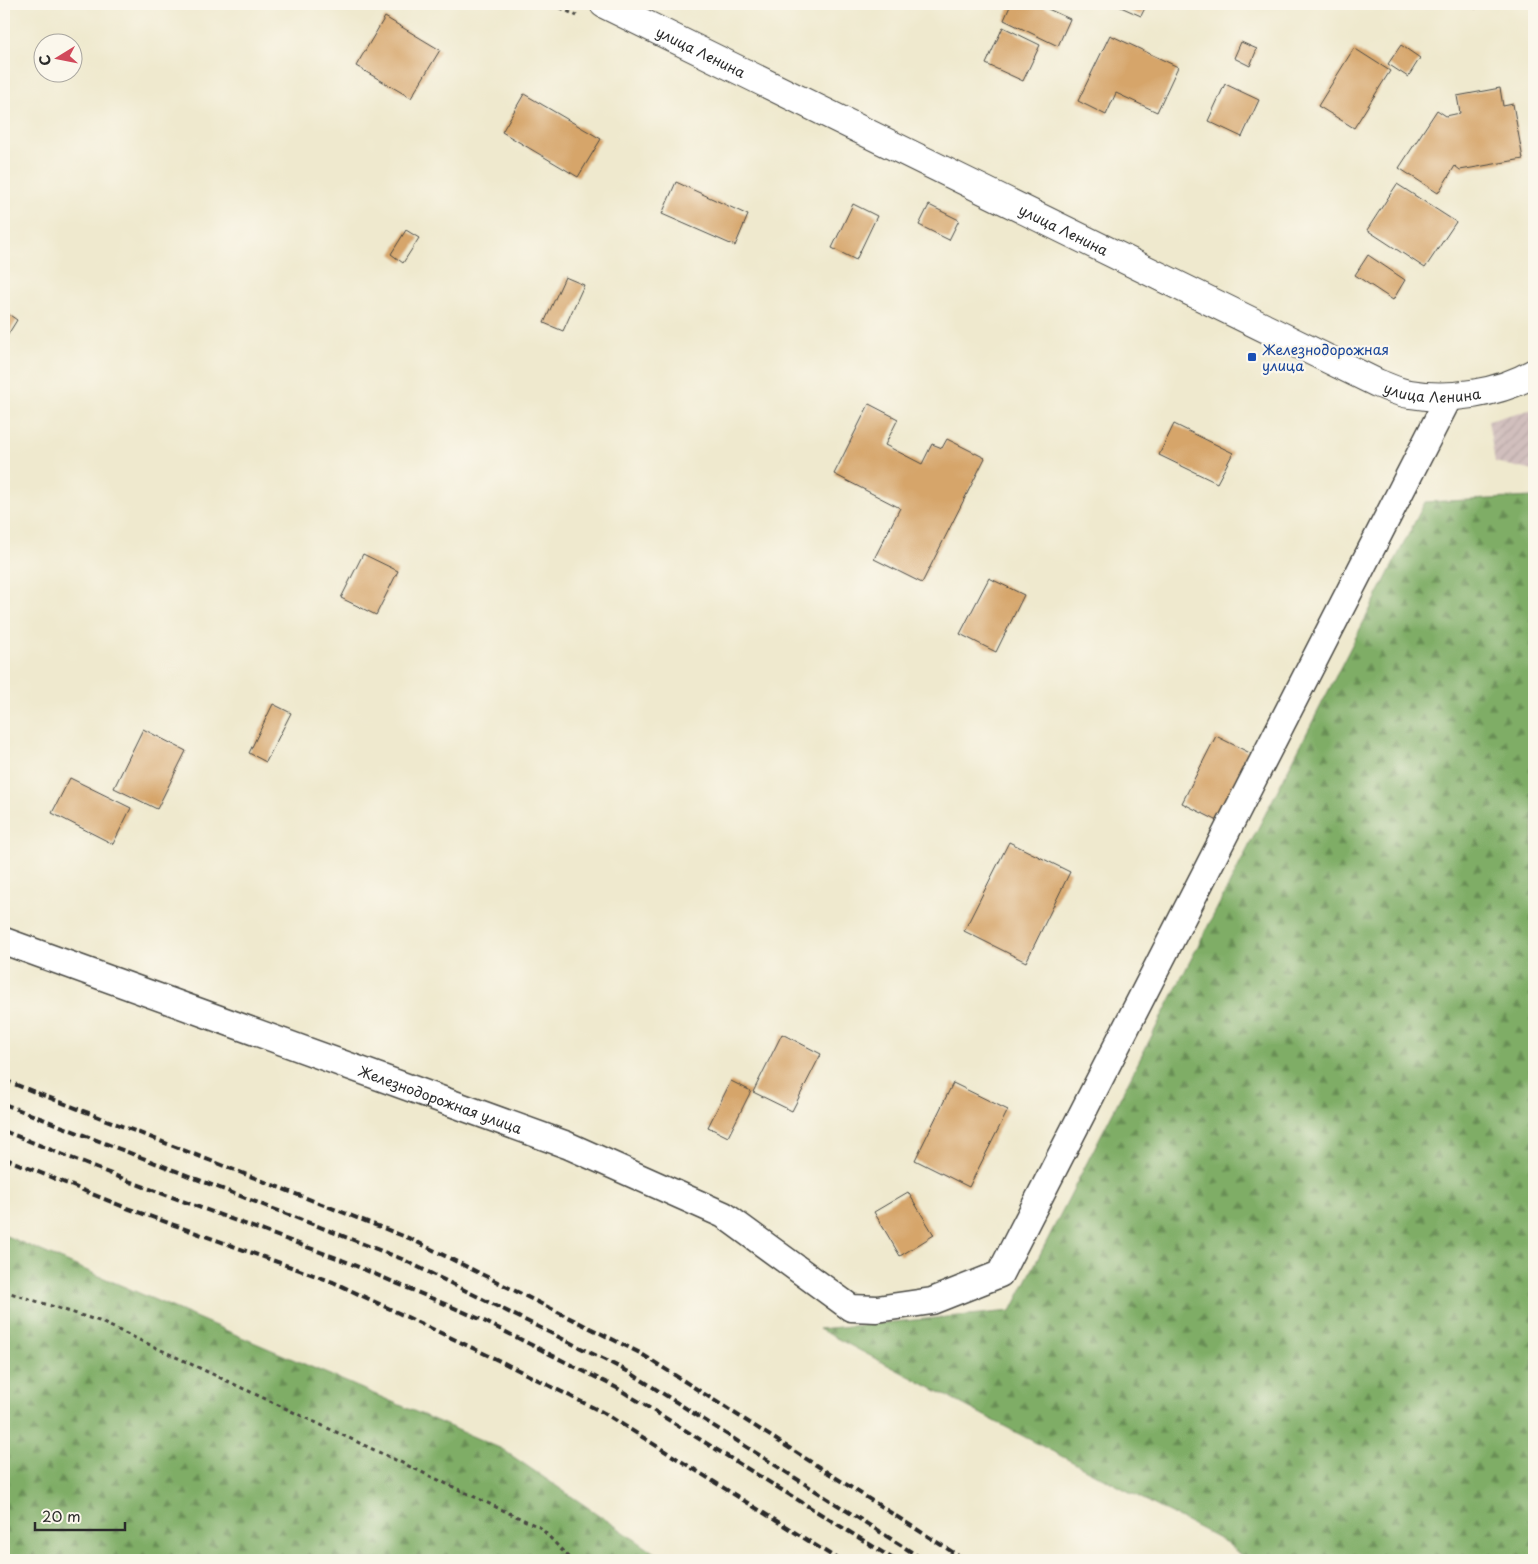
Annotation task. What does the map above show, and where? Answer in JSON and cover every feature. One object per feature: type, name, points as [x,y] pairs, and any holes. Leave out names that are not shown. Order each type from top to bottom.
[{"type":"street","name":"улица Ленина","points":[[604,4],[1377,383],[1409,394],[1449,397],[1507,387],[1534,373]]},
{"type":"street","name":"Железнодорожная улица","points":[[4,941],[567,1145],[724,1214],[851,1308],[877,1309],[932,1301],[1000,1274],[1449,397]]},
{"type":"path","points":[[4,1292],[99,1321],[541,1528],[571,1560]]},
{"type":"path","points":[[4,1555],[18,1560]]},
{"type":"shaded area","points":[[1534,409],[1534,471],[1495,462],[1488,420]]},
{"type":"green space","points":[[1533,497],[1534,1560],[1246,1560],[1227,1543],[819,1329],[1011,1311],[1425,502]]},
{"type":"green space","points":[[4,1235],[502,1449],[665,1560],[4,1560]]},
{"type":"building","points":[[1011,4],[1037,4],[1070,19],[1058,46],[1004,20]]},
{"type":"building","points":[[1114,4],[1147,4],[1141,16]]},
{"type":"building","points":[[1464,4],[1479,4],[1476,9]]},
{"type":"building","points":[[385,17],[440,50],[411,98],[356,66]]},
{"type":"building","points":[[1003,27],[1040,45],[1023,81],[986,64]]},
{"type":"building","points":[[1110,35],[1178,67],[1157,112],[1116,93],[1106,115],[1078,101]]},
{"type":"building","points":[[1241,42],[1257,49],[1250,66],[1234,58]]},
{"type":"building","points":[[1401,45],[1420,58],[1408,77],[1388,64]]},
{"type":"building","points":[[1354,48],[1390,71],[1354,128],[1318,106]]},
{"type":"building","points":[[1225,84],[1259,100],[1242,137],[1208,121]]},
{"type":"building","points":[[1500,88],[1503,106],[1513,104],[1523,159],[1460,170],[1455,166],[1438,193],[1399,168],[1437,110],[1446,116],[1460,113],[1457,96]]},
{"type":"building","points":[[524,94],[601,139],[578,177],[502,132]]},
{"type":"building","points":[[676,182],[748,215],[735,246],[662,214]]},
{"type":"building","points":[[1397,184],[1456,222],[1425,268],[1367,230]]},
{"type":"building","points":[[853,204],[877,216],[856,260],[832,248]]},
{"type":"building","points":[[929,205],[959,220],[949,240],[919,225]]},
{"type":"building","points":[[406,230],[419,238],[403,263],[391,254]]},
{"type":"building","points":[[1368,255],[1405,280],[1393,300],[1355,275]]},
{"type":"building","points":[[565,277],[584,285],[563,331],[544,323]]},
{"type":"building","points":[[4,311],[17,320],[4,341]]},
{"type":"building","points":[[869,404],[898,419],[885,445],[922,464],[932,444],[942,448],[947,439],[985,458],[922,583],[874,559],[900,508],[834,474]]},
{"type":"building","points":[[1174,424],[1233,453],[1217,483],[1159,455]]},
{"type":"building","points":[[363,554],[398,571],[376,615],[341,598]]},
{"type":"building","points":[[989,578],[1024,595],[996,652],[960,634]]},
{"type":"building","points":[[273,704],[291,713],[266,762],[249,753]]},
{"type":"building","points":[[143,729],[186,751],[157,809],[114,788]]},
{"type":"building","points":[[1216,736],[1252,754],[1218,821],[1182,803]]},
{"type":"building","points":[[70,778],[131,808],[113,844],[52,813]]},
{"type":"building","points":[[1009,842],[1070,872],[1026,962],[964,931]]},
{"type":"building","points":[[782,1034],[821,1054],[792,1111],[753,1092]]},
{"type":"building","points":[[731,1081],[751,1091],[728,1137],[708,1127]]},
{"type":"building","points":[[953,1083],[1008,1110],[969,1187],[915,1160]]},
{"type":"building","points":[[908,1192],[934,1235],[900,1256],[874,1212]]},
{"type":"railway","points":[[4,1080],[411,1239],[640,1353],[965,1560]]},
{"type":"railway","points":[[4,1104],[402,1259],[629,1372],[924,1560]]},
{"type":"railway","points":[[4,1131],[131,1182],[342,1260],[480,1319],[617,1388],[895,1560]]},
{"type":"railway","points":[[4,1158],[124,1207],[333,1282],[500,1361],[604,1413],[839,1560]]},
{"type":"place","name":"Железнодорожная улица","points":[[1252,357]]}]
